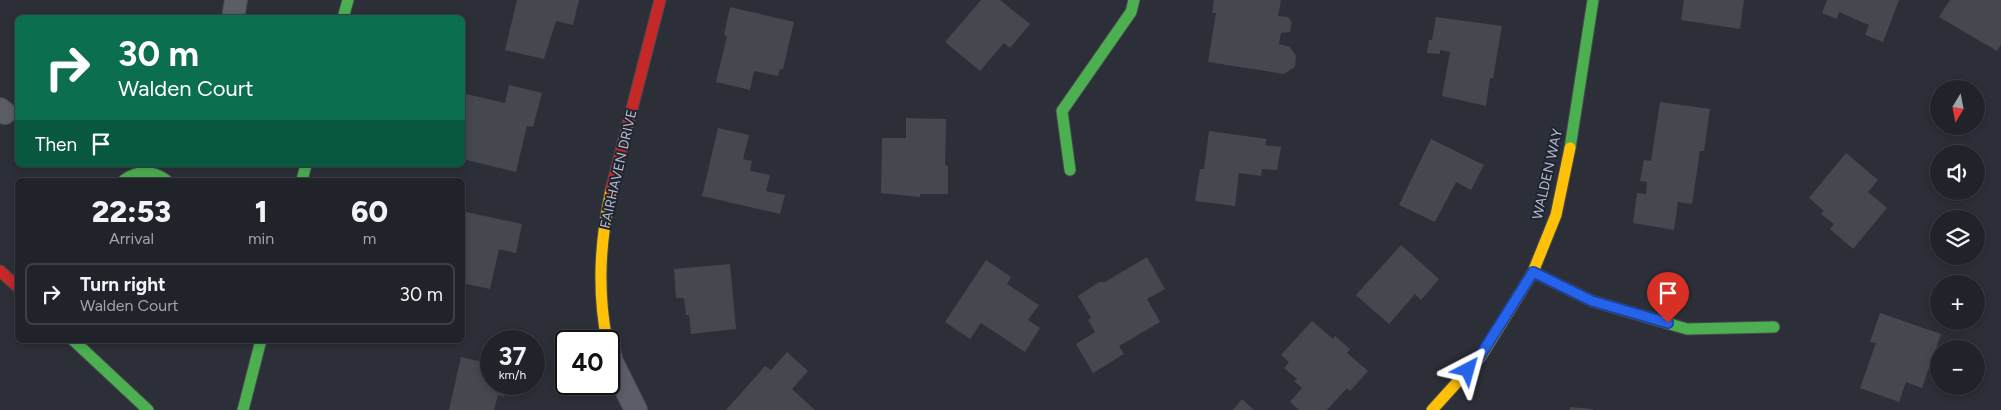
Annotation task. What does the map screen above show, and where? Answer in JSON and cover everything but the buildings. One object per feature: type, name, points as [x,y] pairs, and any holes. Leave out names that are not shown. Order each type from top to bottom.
[{"type":"street","points":[[234,15],[236,0]]},
{"type":"street","points":[[344,15],[348,0]]},
{"type":"street","name":"FAIRHAVEN DRIVE","points":[[604,330],[601,317],[598,269],[605,212],[660,0]]},
{"type":"street","points":[[1070,170],[1062,110],[1131,12],[1134,0]]},
{"type":"street","name":"WALDEN WAY","points":[[1432,410],[1480,356],[1533,272],[1556,215],[1566,171],[1593,0]]},
{"type":"street","points":[[127,178],[147,168],[163,178]]},
{"type":"street","points":[[0,271],[15,284]]},
{"type":"street","points":[[1533,272],[1592,301],[1687,329],[1774,327]]},
{"type":"street","points":[[76,343],[148,410]]},
{"type":"street","points":[[243,410],[260,343]]},
{"type":"street","points":[[620,378],[636,410]]},
{"type":"traffic: fast","points":[[344,15],[348,0]]},
{"type":"traffic: fast","points":[[1070,170],[1062,111],[1131,12],[1134,0]]},
{"type":"traffic: fast","points":[[1570,148],[1593,0]]},
{"type":"traffic: fast","points":[[303,178],[305,167]]},
{"type":"traffic: fast","points":[[127,178],[134,174],[145,172],[156,174],[163,178]]},
{"type":"traffic: fast","points":[[1533,272],[1592,301],[1687,329],[1774,327]]},
{"type":"traffic: fast","points":[[76,343],[148,410]]},
{"type":"traffic: fast","points":[[243,410],[260,343]]},
{"type":"traffic: slow","points":[[1432,410],[1481,356],[1533,272],[1556,215],[1570,148]]},
{"type":"traffic: slow","points":[[605,330],[601,266],[604,228],[611,190]]},
{"type":"traffic: jam","points":[[611,190],[660,0]]},
{"type":"traffic: jam","points":[[0,271],[15,284]]},
{"type":"route","points":[[1468,370],[1480,356],[1533,272],[1592,301],[1668,323]]}]
